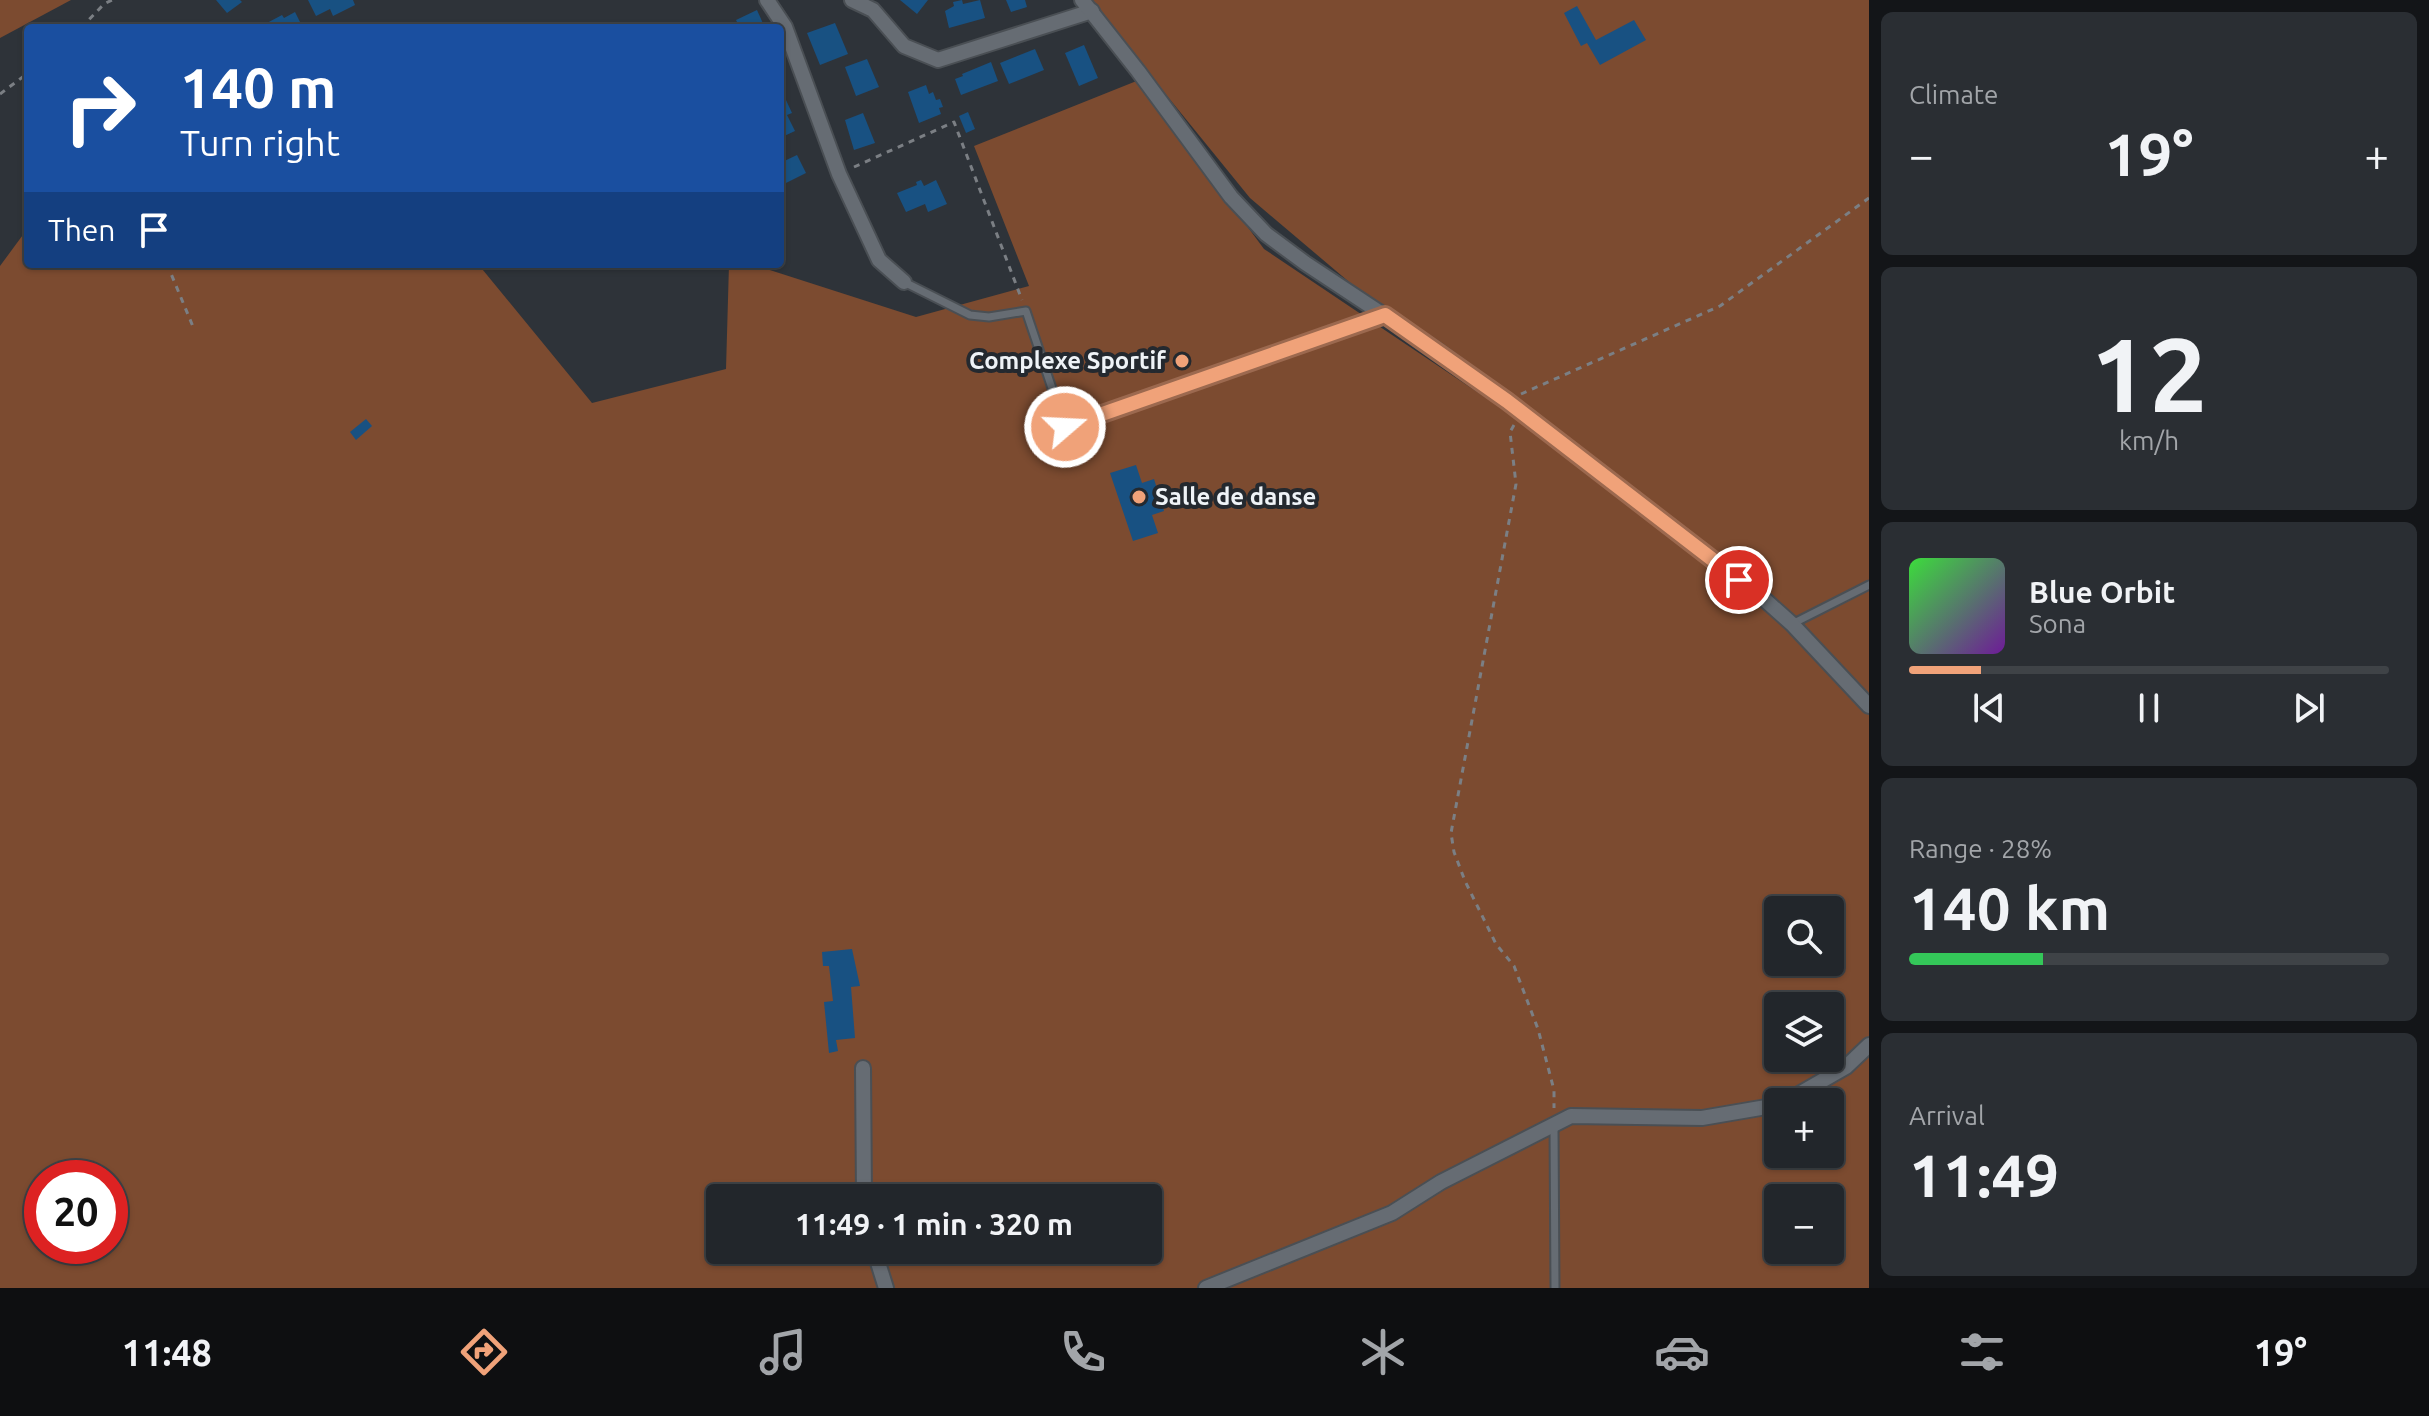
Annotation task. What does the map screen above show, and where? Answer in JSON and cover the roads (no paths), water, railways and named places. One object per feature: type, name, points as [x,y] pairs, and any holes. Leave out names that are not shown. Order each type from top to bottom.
[{"type":"street","points":[[852,0],[873,10],[904,46],[938,60],[1087,6],[1240,206],[1276,241],[1507,401],[1764,599],[1792,624],[1869,706]]},
{"type":"street","points":[[774,1],[784,24]]},
{"type":"street","points":[[784,25],[839,174],[879,260],[904,282]]},
{"type":"street","points":[[1809,1088],[1846,1067],[1869,1045]]},
{"type":"street","points":[[863,1068],[864,1184]]},
{"type":"street","points":[[1206,1288],[1392,1213],[1441,1182],[1571,1116],[1702,1118],[1764,1107]]},
{"type":"street","points":[[878,1264],[886,1288]]},
{"type":"lane","points":[[904,282],[970,315],[989,317],[1026,311],[1065,427],[1385,315]]},
{"type":"lane","points":[[1792,624],[1869,585]]},
{"type":"lane","points":[[1554,1123],[1555,1288]]},
{"type":"place","name":"Complexe Sportif","points":[[1182,361]]},
{"type":"place","name":"Salle de danse","points":[[1139,497]]}]
